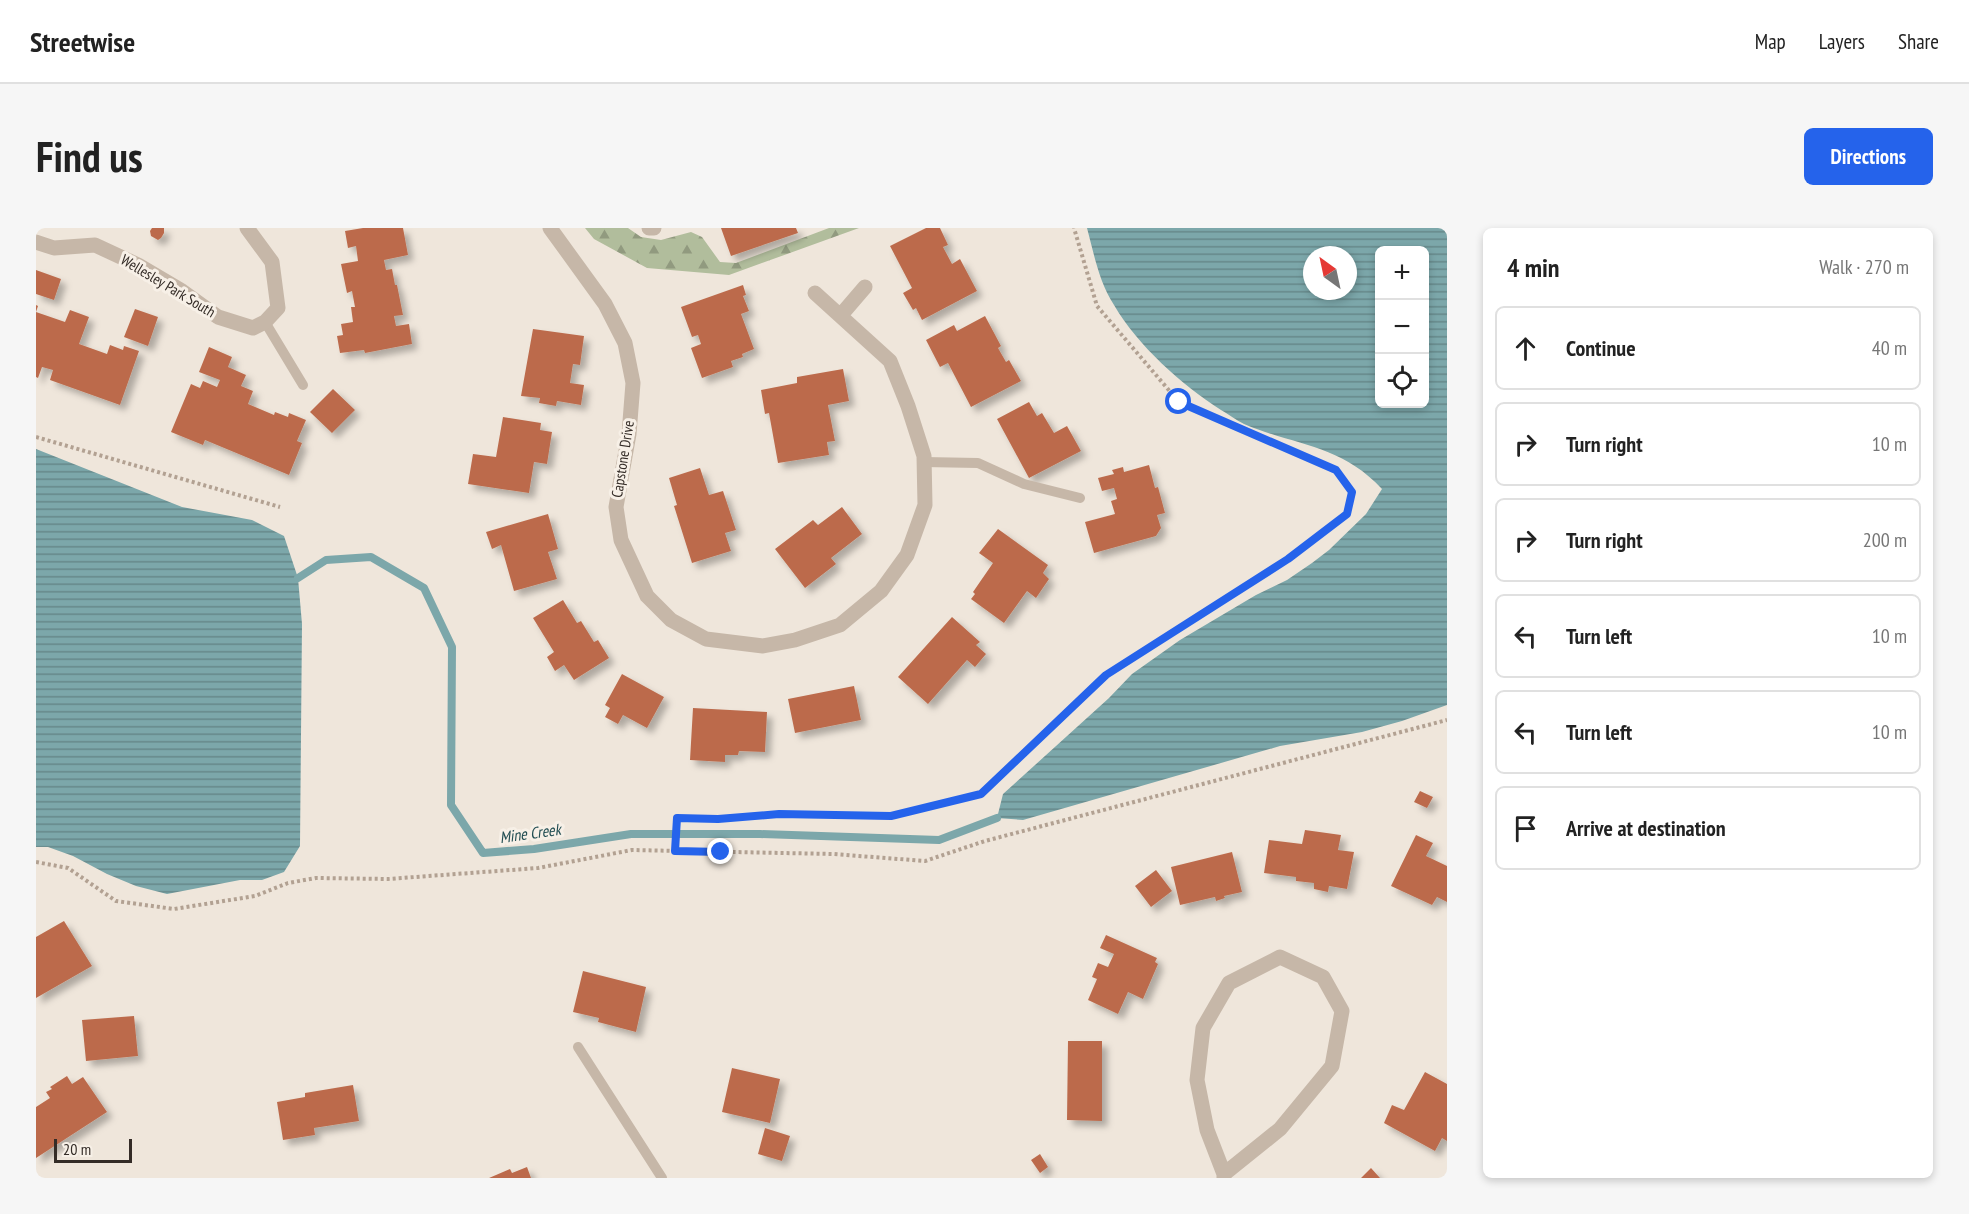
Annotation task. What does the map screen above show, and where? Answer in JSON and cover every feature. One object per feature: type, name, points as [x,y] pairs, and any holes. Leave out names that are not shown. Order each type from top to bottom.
[{"type":"street","points":[[247,228],[272,262],[278,308],[265,322]]},
{"type":"street","name":"Capstone Drive","points":[[549,228],[605,304],[624,343],[633,382],[629,434],[616,507],[621,540],[647,596],[671,620],[705,639],[763,646],[795,640],[840,625],[881,591],[907,555],[926,505],[924,462],[908,406],[890,361],[815,293]]},
{"type":"street","points":[[649,228],[654,228]]},
{"type":"street","name":"Wellesley Park South","points":[[36,242],[54,248],[94,245],[138,265],[182,291],[218,317],[253,328],[265,322]]},
{"type":"street","points":[[841,315],[865,287]]},
{"type":"street","points":[[1280,957],[1323,977],[1342,1011],[1332,1066],[1280,1130],[1224,1176],[1207,1130],[1197,1080],[1203,1028],[1229,983],[1280,957]]},
{"type":"lane","points":[[265,322],[303,385]]},
{"type":"lane","points":[[924,462],[978,463],[1024,484],[1080,498]]},
{"type":"lane","points":[[578,1047],[662,1178]]},
{"type":"path","points":[[675,851],[677,818],[718,819],[779,814],[891,816],[981,794],[1106,675],[1288,559],[1347,514],[1352,492],[1336,470],[1179,402],[1097,306],[1074,228]]},
{"type":"path","points":[[36,437],[280,507]]},
{"type":"path","points":[[36,862],[68,868],[116,901],[174,909],[255,896],[288,883],[316,878],[388,879],[448,876],[538,868],[632,850],[833,854],[924,861],[985,841],[1447,720]]},
{"type":"green space","points":[[585,228],[628,228],[641,237],[661,240],[691,232],[702,237],[720,262],[736,263],[829,228],[859,228],[729,275],[647,268],[594,239]]},
{"type":"water","points":[[1087,228],[1447,228],[1447,705],[1362,732],[1280,746],[1023,820],[997,818],[1003,794],[1109,698],[1132,674],[1180,640],[1256,595],[1287,580],[1312,563],[1366,514],[1382,489],[1366,474],[1334,454],[1241,422],[1206,400],[1176,376],[1135,335],[1124,320],[1109,296]]},
{"type":"water","points":[[36,449],[182,507],[252,520],[284,536],[298,578],[302,624],[300,846],[284,872],[262,880],[240,880],[167,894],[136,886],[73,856],[48,847],[36,847]]},
{"type":"building","points":[[152,228],[164,228],[161,238],[158,240],[151,236]]},
{"type":"building","points":[[363,228],[403,228],[408,255],[384,260],[386,270],[392,269],[403,315],[394,316],[396,326],[409,324],[412,344],[365,353],[364,350],[340,353],[337,336],[343,335],[341,324],[353,322],[351,307],[355,307],[352,291],[347,293],[341,264],[358,261],[356,246],[348,248],[345,231]]},
{"type":"building","points":[[721,228],[796,228],[798,233],[731,256]]},
{"type":"building","points":[[926,228],[940,228],[948,245],[943,247],[952,264],[960,259],[977,291],[922,320],[916,308],[913,310],[903,293],[912,288],[890,246]]},
{"type":"building","points":[[36,270],[61,279],[54,300],[36,294]]},
{"type":"building","points":[[743,285],[746,295],[743,296],[749,311],[741,314],[754,349],[742,354],[743,357],[731,361],[733,367],[702,378],[691,348],[701,344],[698,335],[692,337],[681,307]]},
{"type":"building","points":[[135,309],[158,317],[148,346],[124,337]]},
{"type":"building","points":[[70,310],[89,317],[79,344],[107,354],[110,345],[123,350],[124,346],[139,351],[120,405],[50,380],[53,370],[42,367],[38,378],[36,377],[36,312],[65,322]]},
{"type":"building","points":[[985,316],[1001,346],[998,348],[1006,362],[1009,360],[1021,381],[971,407],[948,363],[940,367],[926,340],[954,325],[957,331]]},
{"type":"building","points":[[533,329],[584,336],[580,365],[573,364],[570,383],[584,385],[581,405],[557,401],[556,406],[539,403],[540,398],[521,396]]},
{"type":"building","points":[[209,347],[232,357],[228,367],[246,375],[241,386],[253,391],[248,404],[274,415],[275,412],[288,417],[289,413],[306,420],[297,441],[302,443],[289,475],[205,440],[203,445],[171,432],[191,384],[200,388],[203,381],[217,387],[220,380],[199,372]]},
{"type":"building","points":[[843,369],[849,401],[828,405],[835,441],[827,442],[829,455],[778,463],[769,413],[765,414],[761,390],[797,383],[797,377]]},
{"type":"building","points":[[333,389],[355,410],[332,433],[310,412]]},
{"type":"building","points":[[1029,402],[1037,416],[1042,413],[1054,433],[1067,426],[1081,451],[1029,478],[997,419]]},
{"type":"building","points":[[503,417],[541,423],[540,430],[552,432],[547,464],[534,462],[529,493],[468,484],[473,454],[496,457]]},
{"type":"building","points":[[1149,465],[1165,513],[1157,515],[1161,528],[1156,536],[1094,553],[1085,522],[1115,514],[1111,501],[1117,499],[1114,488],[1102,491],[1098,478],[1114,474],[1112,470],[1123,467],[1124,472]]},
{"type":"building","points":[[700,468],[709,495],[723,491],[736,530],[725,533],[731,551],[692,563],[674,506],[677,505],[669,478]]},
{"type":"building","points":[[842,507],[862,534],[831,558],[836,564],[805,588],[775,549],[813,520],[818,525]]},
{"type":"building","points":[[548,514],[558,549],[548,552],[557,579],[514,591],[501,545],[492,549],[486,532]]},
{"type":"building","points":[[998,529],[1048,565],[1043,573],[1049,579],[1036,598],[1027,591],[1004,623],[971,599],[975,594],[973,592],[993,563],[979,553]]},
{"type":"building","points":[[563,600],[577,623],[581,621],[594,642],[598,640],[609,658],[574,680],[564,665],[555,671],[547,657],[554,652],[533,618]]},
{"type":"building","points":[[952,617],[980,642],[976,645],[986,654],[975,667],[967,660],[928,704],[898,677]]},
{"type":"building","points":[[622,674],[664,697],[647,728],[623,715],[618,724],[605,717],[610,708],[605,705]]},
{"type":"building","points":[[854,686],[861,720],[795,733],[788,699]]},
{"type":"building","points":[[693,708],[767,712],[765,752],[739,751],[738,755],[725,755],[725,762],[690,760]]},
{"type":"building","points":[[1420,791],[1433,797],[1427,808],[1414,802]]},
{"type":"building","points":[[1305,830],[1341,835],[1338,850],[1354,852],[1347,889],[1329,886],[1328,892],[1314,889],[1314,883],[1296,881],[1296,877],[1264,873],[1269,840],[1302,844]]},
{"type":"building","points":[[1416,835],[1433,843],[1426,856],[1447,866],[1447,902],[1437,897],[1432,905],[1391,886]]},
{"type":"building","points":[[1232,852],[1242,892],[1224,896],[1225,898],[1216,901],[1215,897],[1180,905],[1171,867]]},
{"type":"building","points":[[1156,870],[1172,891],[1151,907],[1135,886]]},
{"type":"building","points":[[64,921],[92,966],[36,998],[36,937]]},
{"type":"building","points":[[1106,935],[1157,958],[1155,962],[1158,964],[1143,999],[1128,992],[1118,1014],[1088,1000],[1097,979],[1092,977],[1098,963],[1108,967],[1114,954],[1100,948]]},
{"type":"building","points":[[583,971],[646,987],[636,1032],[598,1022],[599,1018],[573,1012]]},
{"type":"building","points":[[134,1016],[138,1056],[86,1061],[82,1020]]},
{"type":"building","points":[[1068,1041],[1102,1041],[1102,1121],[1067,1120]]},
{"type":"building","points":[[732,1068],[780,1079],[770,1123],[722,1112]]},
{"type":"building","points":[[1425,1072],[1447,1084],[1447,1141],[1442,1138],[1435,1151],[1384,1123],[1392,1105],[1404,1110]]},
{"type":"building","points":[[67,1076],[72,1084],[83,1077],[107,1112],[36,1158],[36,1107],[50,1098],[46,1092],[52,1089],[50,1087]]},
{"type":"building","points":[[353,1085],[359,1121],[314,1128],[315,1135],[283,1140],[277,1102],[305,1097],[305,1093]]},
{"type":"building","points":[[765,1128],[790,1136],[782,1161],[758,1154]]},
{"type":"building","points":[[1040,1154],[1048,1167],[1040,1173],[1031,1160]]},
{"type":"building","points":[[527,1167],[531,1178],[489,1178],[510,1169],[512,1173]]},
{"type":"building","points":[[1371,1168],[1380,1178],[1361,1178]]},
{"type":"waterway","name":"Mine Creek","points":[[298,578],[326,560],[371,557],[424,588],[452,647],[451,805],[483,853],[534,849],[631,834],[760,834],[939,840],[997,818]]},
{"type":"route","points":[[721,852],[675,851],[677,818],[718,819],[779,814],[891,816],[981,794],[1106,675],[1288,559],[1347,514],[1352,492],[1336,470],[1179,402]]}]
